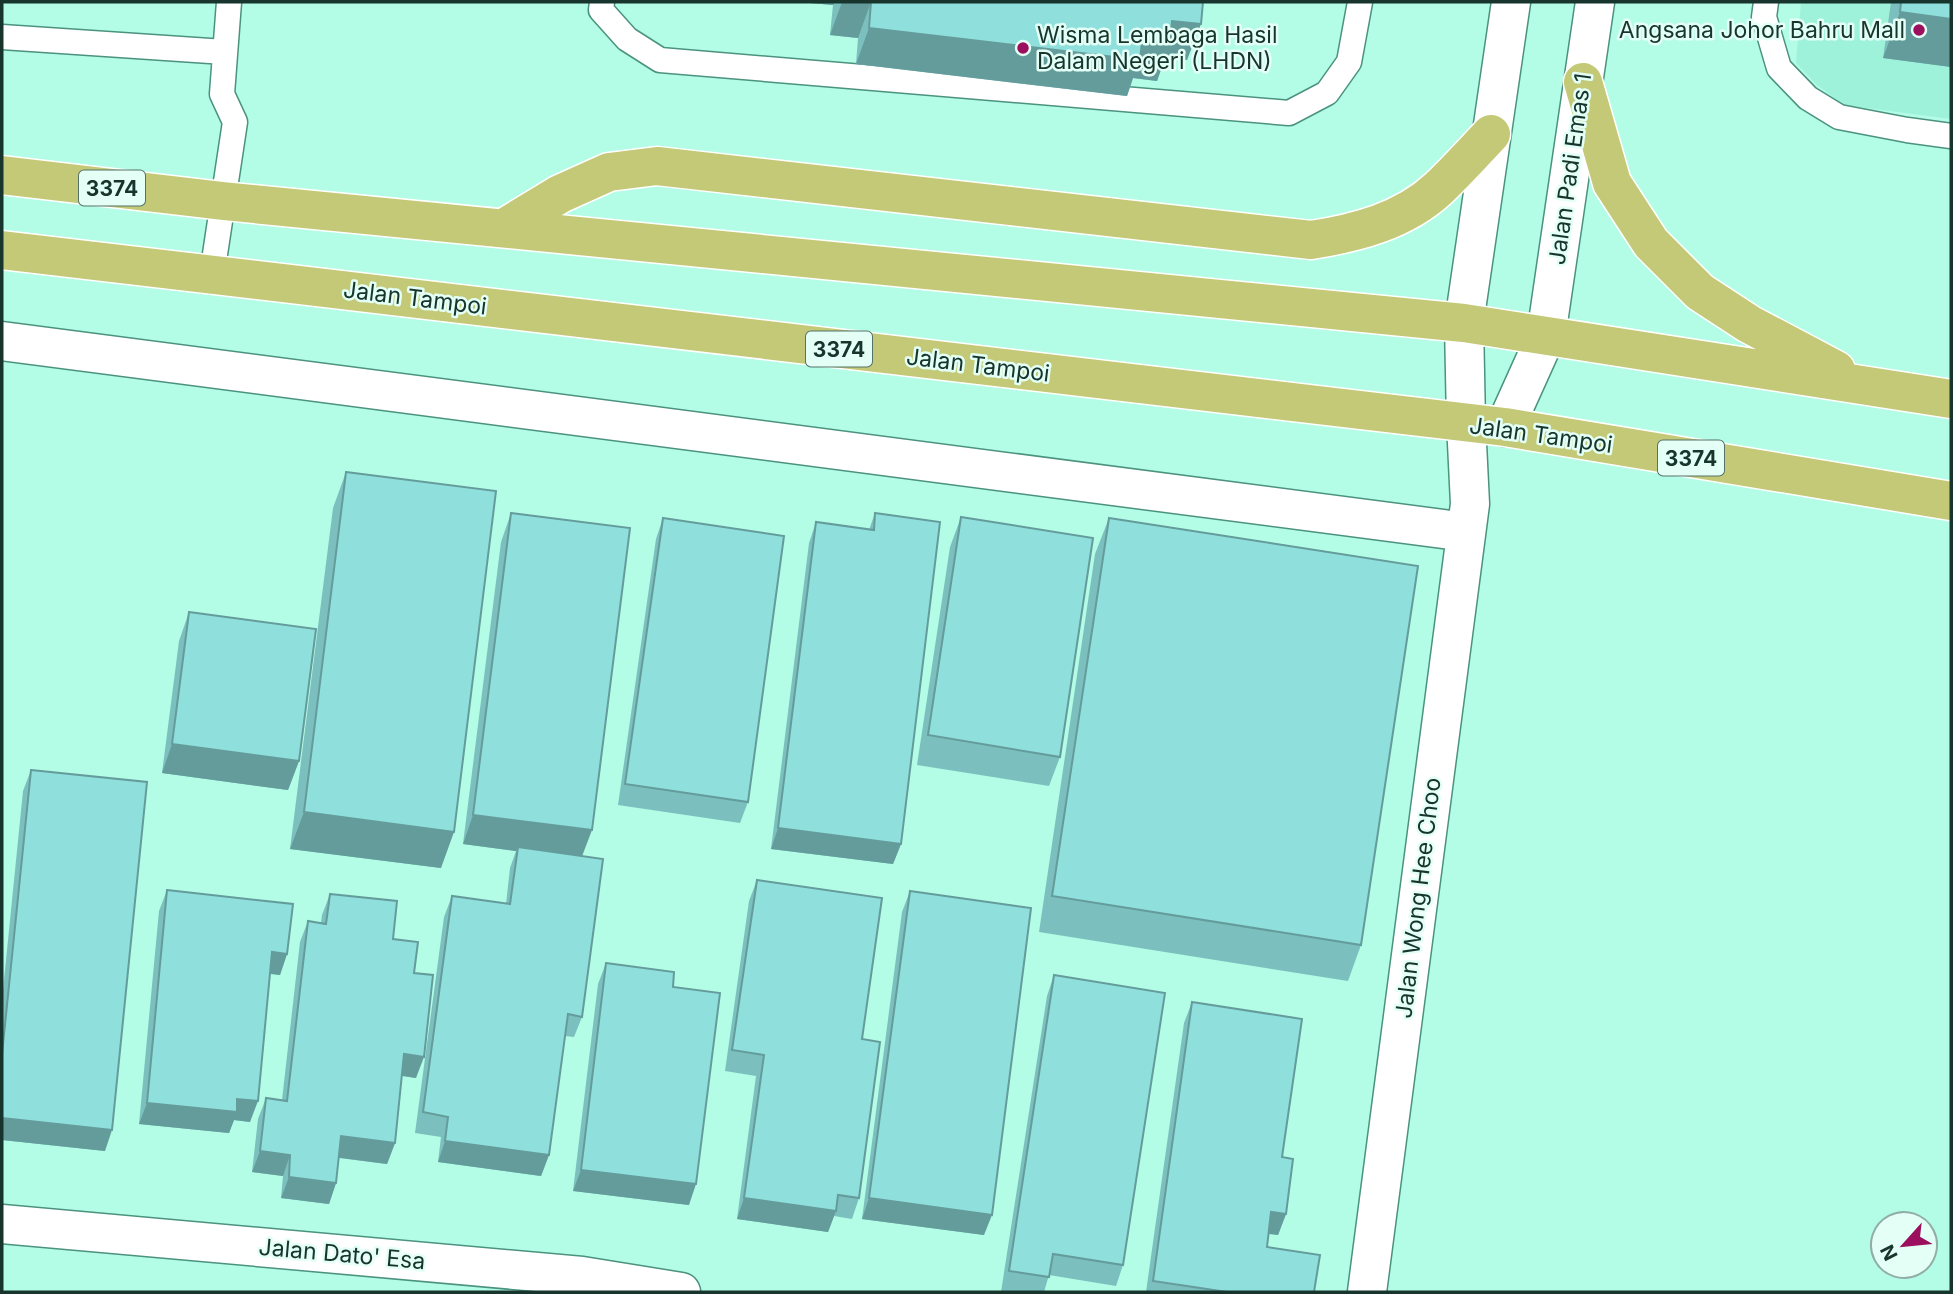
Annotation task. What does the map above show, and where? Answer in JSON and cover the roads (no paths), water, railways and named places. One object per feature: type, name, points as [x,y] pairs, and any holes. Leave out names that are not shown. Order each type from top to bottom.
[{"type":"main road","points":[[1583,82],[1612,183],[1651,243],[1700,292],[1749,324],[1866,386]]},
{"type":"main road","points":[[504,228],[560,194],[609,172],[657,166],[1311,240],[1350,234],[1398,216],[1437,190],[1491,134]]},
{"type":"main road","name":"3374","points":[[2,175],[223,201],[1464,323],[1951,399]]},
{"type":"main road","name":"Jalan Tampoi","points":[[2,250],[1504,427],[1951,501]]},
{"type":"street","points":[[1464,323],[1511,2]]},
{"type":"street","name":"Jalan Padi Emas 1","points":[[1504,427],[1546,336],[1595,2]]},
{"type":"street","name":"Jalan Wong Hee Choo","points":[[1367,1292],[1468,518],[1464,323]]},
{"type":"street","points":[[2,341],[1468,518]]},
{"type":"street","name":"Jalan Wong Hee Choo","points":[[1468,518],[1504,427]]},
{"type":"street","name":"Jalan Dato' Esa","points":[[2,1224],[568,1275],[681,1292]]},
{"type":"lane","points":[[212,274],[235,122],[222,94],[229,2]]},
{"type":"lane","points":[[602,2],[601,10],[627,39],[660,61],[1289,113],[1327,93],[1349,62],[1360,2]]},
{"type":"lane","points":[[1766,2],[1764,17],[1779,68],[1808,98],[1839,117],[1951,135]]},
{"type":"lane","points":[[2,37],[225,52]]},
{"type":"place","name":"Angsana Johor Bahru Mall","points":[[1919,30]]},
{"type":"place","name":"Wisma Lembaga Hasil Dalam Negeri (LHDN)","points":[[1023,48]]}]
